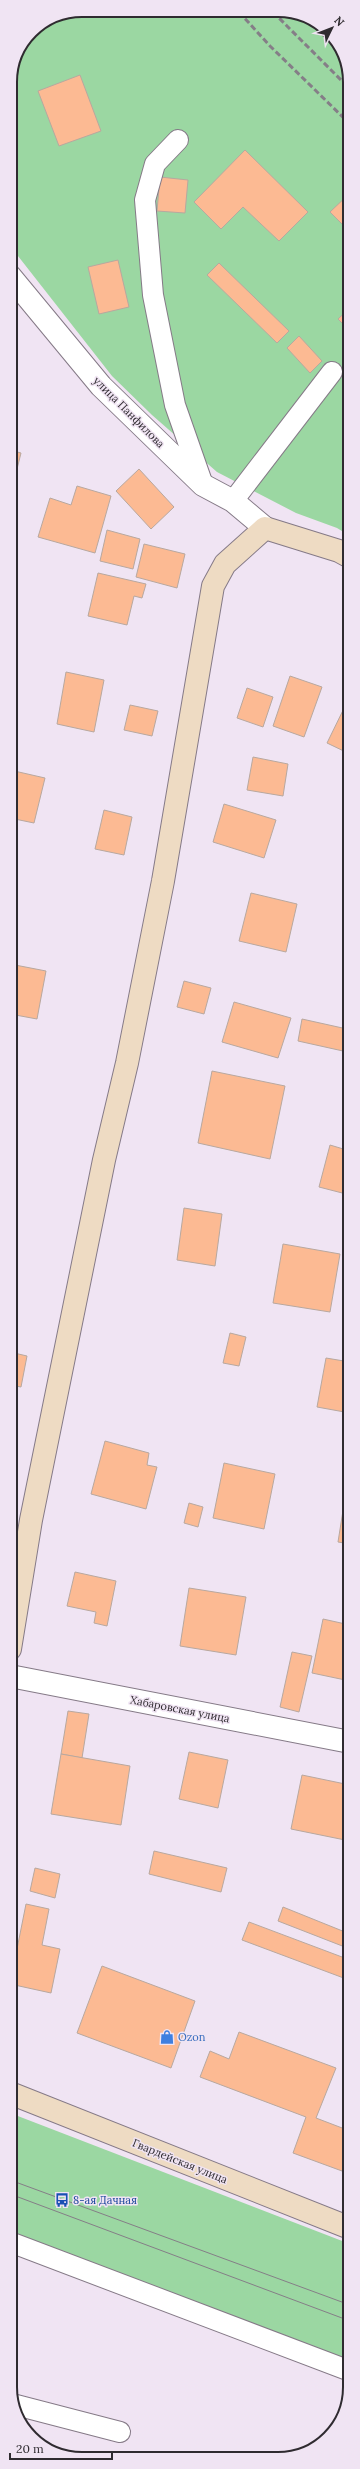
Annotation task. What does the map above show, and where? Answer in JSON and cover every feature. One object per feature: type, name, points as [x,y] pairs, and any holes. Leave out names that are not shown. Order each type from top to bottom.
[{"type":"main road","points":[[17,1608],[33,1513],[104,1160],[127,1063],[160,896],[213,586],[225,564],[265,528],[343,553]]},
{"type":"main road","name":"Гвардейская улица","points":[[17,2096],[343,2225]]},
{"type":"street","name":"улица Панфилова","points":[[17,284],[101,386],[203,485],[233,501],[265,528]]},
{"type":"street","name":"Хабаровская улица","points":[[17,1677],[343,1741]]},
{"type":"lane","points":[[178,140],[155,164],[145,200],[153,295],[175,406],[203,485]]},
{"type":"lane","points":[[233,501],[332,372]]},
{"type":"lane","points":[[17,2245],[343,2368]]},
{"type":"lane","points":[[20,2406],[120,2432]]},
{"type":"green space","points":[[82,17],[278,17],[295,19],[312,27],[312,48],[333,48],[341,65],[343,78],[343,532],[337,528],[296,513],[217,472],[152,415],[112,376],[17,254],[17,82],[18,69],[28,46],[36,36],[57,22],[69,18]]},
{"type":"green space","points":[[17,2116],[343,2241],[343,2357],[17,2236]]},
{"type":"building","points":[[80,75],[101,131],[59,146],[38,91]]},
{"type":"building","points":[[245,150],[308,212],[279,241],[243,207],[221,229],[194,202]]},
{"type":"building","points":[[160,177],[188,180],[185,213],[157,211]]},
{"type":"building","points":[[343,200],[343,225],[330,212]]},
{"type":"building","points":[[118,260],[129,307],[99,314],[88,267]]},
{"type":"building","points":[[219,263],[289,331],[277,343],[207,275]]},
{"type":"building","points":[[343,314],[343,324],[338,319]]},
{"type":"building","points":[[299,336],[322,361],[310,373],[287,348]]},
{"type":"building","points":[[17,452],[21,453],[17,469]]},
{"type":"building","points":[[139,469],[174,507],[151,529],[116,491]]},
{"type":"building","points":[[77,486],[111,496],[95,553],[38,537],[50,498],[71,505]]},
{"type":"building","points":[[107,530],[140,539],[133,569],[100,561]]},
{"type":"building","points":[[144,544],[185,554],[177,588],[136,577]]},
{"type":"building","points":[[98,573],[146,584],[142,598],[134,596],[127,625],[88,616]]},
{"type":"building","points":[[66,672],[104,680],[94,732],[57,724]]},
{"type":"building","points":[[290,676],[322,687],[304,737],[273,726]]},
{"type":"building","points":[[247,688],[273,697],[263,727],[237,718]]},
{"type":"building","points":[[130,705],[158,711],[152,736],[124,730]]},
{"type":"building","points":[[343,710],[343,751],[327,743]]},
{"type":"building","points":[[253,757],[288,764],[283,796],[247,790]]},
{"type":"building","points":[[17,772],[45,778],[34,823],[17,819]]},
{"type":"building","points":[[224,804],[276,820],[264,858],[213,842]]},
{"type":"building","points":[[104,810],[132,817],[124,855],[95,849]]},
{"type":"building","points":[[251,893],[297,904],[286,952],[239,941]]},
{"type":"building","points":[[17,965],[46,971],[37,1019],[17,1015]]},
{"type":"building","points":[[184,981],[211,988],[204,1014],[177,1007]]},
{"type":"building","points":[[234,1002],[291,1018],[278,1058],[222,1042]]},
{"type":"building","points":[[302,1019],[343,1028],[343,1051],[298,1041]]},
{"type":"building","points":[[212,1071],[285,1086],[270,1159],[198,1143]]},
{"type":"building","points":[[330,1145],[343,1149],[343,1193],[319,1187]]},
{"type":"building","points":[[184,1208],[222,1214],[215,1266],[177,1260]]},
{"type":"building","points":[[283,1244],[340,1254],[330,1312],[273,1303]]},
{"type":"building","points":[[230,1333],[246,1337],[239,1366],[223,1363]]},
{"type":"building","points":[[17,1354],[27,1356],[21,1387],[17,1386]]},
{"type":"building","points":[[326,1358],[343,1361],[343,1412],[317,1407]]},
{"type":"building","points":[[105,1441],[149,1453],[147,1465],[157,1467],[146,1509],[91,1494]]},
{"type":"building","points":[[224,1463],[275,1474],[264,1529],[213,1518]]},
{"type":"building","points":[[189,1503],[203,1507],[198,1527],[184,1523]]},
{"type":"building","points":[[343,1511],[343,1543],[338,1542]]},
{"type":"building","points":[[75,1572],[116,1581],[107,1626],[94,1623],[96,1612],[67,1606]]},
{"type":"building","points":[[189,1588],[246,1597],[236,1655],[180,1646]]},
{"type":"building","points":[[323,1619],[343,1623],[343,1680],[312,1673]]},
{"type":"building","points":[[292,1652],[312,1656],[299,1712],[280,1707]]},
{"type":"building","points":[[68,1711],[89,1714],[82,1758],[61,1754]]},
{"type":"building","points":[[189,1752],[228,1760],[218,1808],[179,1799]]},
{"type":"building","points":[[61,1754],[130,1766],[121,1825],[51,1814]]},
{"type":"building","points":[[302,1775],[343,1784],[343,1840],[291,1829]]},
{"type":"building","points":[[154,1851],[227,1868],[221,1892],[149,1874]]},
{"type":"building","points":[[35,1868],[60,1874],[55,1898],[30,1891]]},
{"type":"building","points":[[26,1904],[49,1909],[42,1945],[60,1949],[51,1993],[17,1986],[17,1949]]},
{"type":"building","points":[[283,1907],[343,1931],[343,1946],[278,1921]]},
{"type":"building","points":[[249,1922],[343,1957],[343,1978],[242,1940]]},
{"type":"building","points":[[102,1966],[195,2001],[171,2068],[77,2033]]},
{"type":"building","points":[[239,2032],[336,2068],[316,2118],[343,2128],[342,2171],[293,2153],[306,2117],[200,2077],[210,2051],[229,2059]]},
{"type":"tram line","points":[[17,2183],[343,2302]]},
{"type":"tram line","points":[[17,2197],[343,2318]]},
{"type":"railway","points":[[244,17],[270,46],[343,117]]},
{"type":"railway","points":[[278,17],[343,82]]},
{"type":"place","name":"Ozon","points":[[167,2037]]},
{"type":"place","name":"8-ая Дачная","points":[[62,2200]]}]
